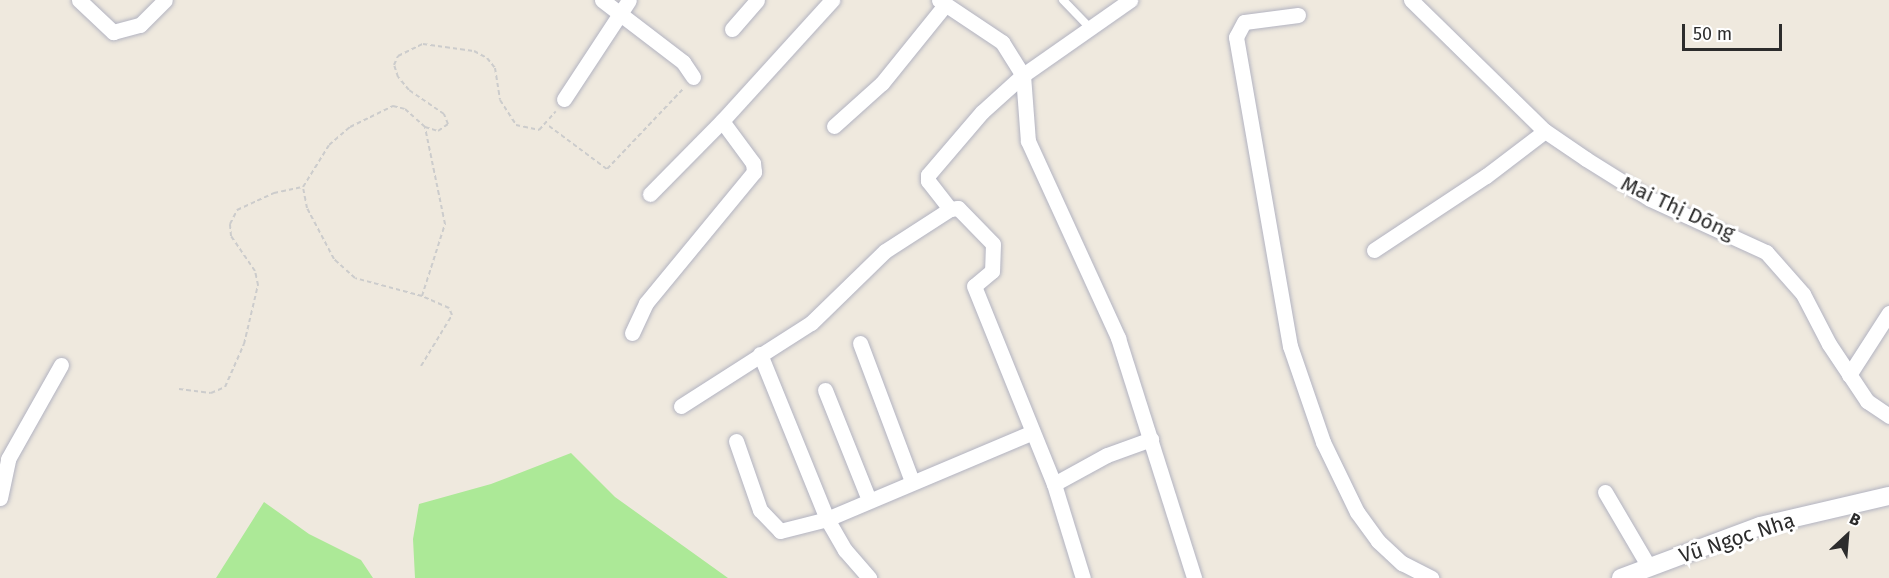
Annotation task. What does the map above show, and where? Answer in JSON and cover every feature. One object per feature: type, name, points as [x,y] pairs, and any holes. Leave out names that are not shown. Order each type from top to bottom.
[{"type":"street","points":[[79,0],[113,32],[140,25],[165,0]]},
{"type":"street","points":[[602,0],[625,6],[683,62],[693,77]]},
{"type":"street","points":[[732,29],[757,0]]},
{"type":"street","points":[[650,194],[722,121],[832,0]]},
{"type":"street","points":[[950,208],[927,181],[928,175],[981,112],[1023,75],[1130,0]]},
{"type":"street","name":"Mai Thị Dõng","points":[[1411,0],[1545,131],[1650,199],[1766,252],[1803,294],[1867,401],[1889,416]]},
{"type":"street","points":[[834,126],[882,83],[942,2],[1002,42],[1023,75],[1028,141],[1106,308],[1151,439],[1194,578]]},
{"type":"street","points":[[564,99],[625,6]]},
{"type":"street","points":[[1298,15],[1244,22],[1236,38],[1290,346],[1323,442],[1357,512],[1394,555],[1431,578]]},
{"type":"street","points":[[632,333],[645,303],[754,172],[753,163],[722,121]]},
{"type":"street","points":[[1374,250],[1416,219],[1486,176],[1545,131]]},
{"type":"street","points":[[681,406],[821,314],[853,279],[885,251],[950,208],[958,208],[993,244],[992,271],[974,286],[1031,433],[1054,484],[1083,578]]},
{"type":"street","points":[[1850,375],[1889,313]]},
{"type":"street","points":[[860,343],[912,481]]},
{"type":"street","points":[[760,354],[827,519],[845,550],[869,578]]},
{"type":"street","points":[[0,498],[8,459],[61,365]]},
{"type":"street","points":[[825,390],[869,500]]},
{"type":"street","points":[[736,441],[760,510],[780,531],[827,519],[912,481],[1031,433]]},
{"type":"street","points":[[1054,484],[1107,455],[1151,439]]},
{"type":"street","points":[[1605,492],[1649,567]]},
{"type":"street","name":"Vũ Ngọc Nhạ","points":[[1621,578],[1760,526],[1889,496]]},
{"type":"lane","points":[[1063,0],[1090,28]]},
{"type":"path","points":[[421,366],[452,315],[449,308],[422,296],[355,278],[334,259],[307,208],[303,187],[328,146],[358,123],[393,106],[405,109],[425,127],[438,131],[448,124],[444,114],[409,90],[394,65],[398,56],[423,44],[456,47],[488,58],[495,68],[500,100],[516,125],[530,131],[548,125],[564,99]]},
{"type":"path","points":[[548,125],[607,169],[658,119],[693,77]]},
{"type":"path","points":[[422,296],[445,224],[425,127]]},
{"type":"path","points":[[178,389],[211,393],[225,387],[243,344],[258,285],[255,271],[231,236],[230,224],[237,210],[274,193],[303,187]]},
{"type":"green space","points":[[571,453],[615,497],[728,578],[415,578],[413,539],[419,504],[491,484]]},
{"type":"green space","points":[[264,502],[309,534],[361,560],[373,578],[216,578]]}]
